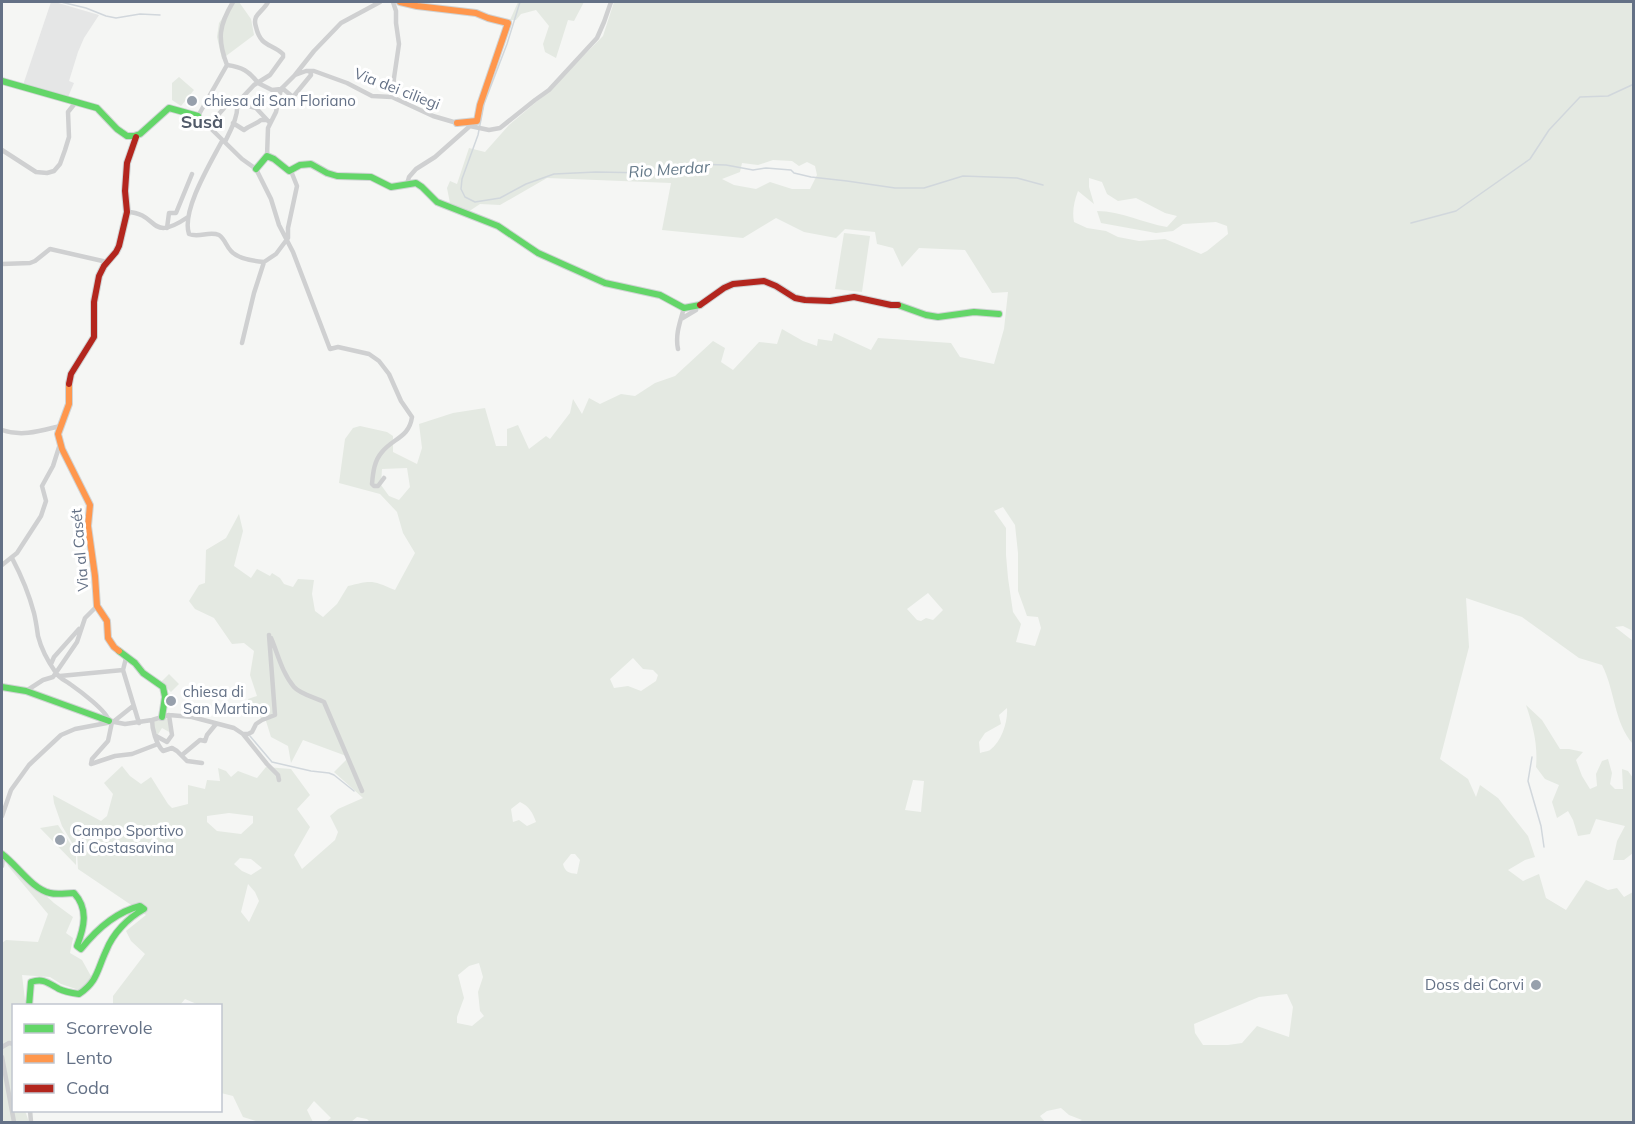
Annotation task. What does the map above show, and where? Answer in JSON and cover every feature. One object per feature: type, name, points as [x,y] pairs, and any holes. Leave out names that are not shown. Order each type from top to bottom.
[{"type":"street","points":[[227,65],[222,53],[220,29],[233,2]]},
{"type":"street","points":[[264,262],[236,255],[218,235],[192,235],[188,230],[188,217],[194,198],[233,123],[238,108],[237,104],[258,83],[270,75],[283,57],[284,54],[266,45],[260,38],[255,23],[257,16],[268,2]]},
{"type":"street","points":[[256,169],[267,156],[268,122],[276,112],[281,89],[341,23],[380,2]]},
{"type":"street","points":[[392,97],[399,44],[396,10],[393,2]]},
{"type":"street","points":[[400,2],[476,13],[508,23],[480,105],[477,121],[458,123],[463,133]]},
{"type":"street","points":[[407,184],[409,177],[416,169],[435,157],[463,133],[473,127],[494,130],[503,127],[549,90],[597,38],[611,2]]},
{"type":"street","points":[[227,65],[241,67],[258,83],[272,90],[281,89],[293,97],[311,75],[310,71],[295,75]]},
{"type":"street","points":[[198,116],[227,65]]},
{"type":"street","name":"Via dei ciliegi","points":[[310,71],[337,79],[372,96],[392,97],[433,116],[473,127]]},
{"type":"street","points":[[2,81],[97,108],[119,132],[136,137]]},
{"type":"street","points":[[2,150],[36,172],[54,171],[60,164],[69,137],[68,112],[76,102]]},
{"type":"street","points":[[207,125],[225,107],[237,104],[256,108],[268,122]]},
{"type":"street","points":[[2,565],[17,554],[43,512],[46,501],[42,486],[53,466],[60,444],[58,434],[69,405],[71,374],[94,338],[96,288],[99,276],[119,246],[127,212],[125,191],[127,163],[136,137],[169,108],[198,116],[223,142],[256,169],[293,252],[330,349],[338,347],[369,354],[379,361],[389,374],[401,401],[412,417],[407,431],[386,447],[377,459],[372,484],[378,486],[384,478]]},
{"type":"street","points":[[233,123],[244,130],[252,123],[257,124],[261,120],[268,122]]},
{"type":"street","points":[[242,343],[264,262],[276,254],[287,240],[297,186],[291,171],[284,169],[267,156]]},
{"type":"street","points":[[291,171],[300,165],[311,164],[337,176],[371,177],[391,187],[419,184],[437,202],[498,226],[538,253],[598,280],[660,295],[684,308],[699,308]]},
{"type":"street","points":[[167,228],[169,213],[176,213],[192,174]]},
{"type":"street","points":[[127,212],[141,214],[156,227],[162,229],[176,225],[188,217]]},
{"type":"street","points":[[2,264],[30,263],[50,249],[107,262]]},
{"type":"street","points":[[681,320],[724,288],[733,284],[764,281],[795,298],[805,300],[830,301],[854,297],[899,305],[938,317],[974,312],[999,314]]},
{"type":"street","points":[[678,349],[676,341],[678,327],[684,308]]},
{"type":"street","points":[[2,430],[14,434],[38,432],[60,426]]},
{"type":"street","name":"Via al Casét","points":[[60,444],[90,505],[88,526],[97,606],[107,621],[108,638],[126,658],[163,687],[166,716]]},
{"type":"street","points":[[12,558],[30,599],[39,639],[51,665],[57,674],[103,711],[111,722],[108,741],[92,759],[91,764],[115,756],[132,754],[158,744]]},
{"type":"street","points":[[26,691],[57,674],[77,642],[88,613],[97,606]]},
{"type":"street","points":[[51,665],[54,657],[83,624]]},
{"type":"street","points":[[243,734],[252,732],[256,724],[275,715],[269,635],[279,655],[280,663],[295,688],[324,702],[362,791]]},
{"type":"street","points":[[126,658],[123,670],[139,723]]},
{"type":"street","points":[[57,674],[123,670]]},
{"type":"street","points":[[2,687],[26,691],[111,722],[125,724],[166,716],[192,717],[234,728],[243,734],[279,780]]},
{"type":"street","points":[[2,816],[10,790],[29,765],[61,735],[75,729],[111,722],[133,706]]},
{"type":"street","points":[[156,736],[167,742],[172,735],[166,716]]},
{"type":"street","points":[[153,720],[152,726],[163,751],[172,748],[187,761],[202,763]]},
{"type":"street","points":[[182,755],[200,740],[206,741],[207,735],[216,724]]},
{"type":"street","points":[[2,854],[2,866]]},
{"type":"street","points":[[2,854],[42,890],[52,894],[74,893],[81,898],[84,930],[77,946],[81,949],[121,913],[132,907],[140,906],[144,909],[125,925],[110,943],[95,982],[89,988],[79,994],[60,990],[51,982],[34,980],[31,982],[29,1004]]},
{"type":"street","points":[[2,1057],[12,1111]]},
{"type":"shaded area","points":[[51,2],[99,15],[78,52],[69,81],[74,83],[68,97],[23,85]]},
{"type":"shaded area","points":[[234,2],[239,2],[251,19],[254,35],[222,59],[217,37],[219,23]]},
{"type":"shaded area","points":[[518,2],[584,2],[574,21],[568,20],[556,58],[545,52],[543,44],[549,26],[536,10],[521,14],[516,20],[510,20]]},
{"type":"shaded area","points":[[614,2],[1633,2],[1633,631],[1623,626],[1615,627],[1633,641],[1633,744],[1618,716],[1602,665],[1579,658],[1522,617],[1466,598],[1469,647],[1440,759],[1468,779],[1476,797],[1480,785],[1498,798],[1528,836],[1535,857],[1508,870],[1523,881],[1539,874],[1546,898],[1566,910],[1586,880],[1608,890],[1617,888],[1624,897],[1633,892],[1633,1122],[1077,1122],[1082,1120],[1069,1115],[1061,1108],[1047,1111],[1040,1116],[1045,1122],[370,1122],[357,1117],[351,1122],[326,1122],[331,1118],[314,1101],[307,1110],[313,1122],[256,1122],[243,1117],[233,1096],[222,1093],[222,1004],[197,1004],[185,999],[181,1004],[113,1004],[113,996],[145,954],[131,941],[126,931],[146,915],[78,869],[77,851],[62,826],[53,795],[101,821],[107,816],[113,794],[104,783],[122,766],[141,784],[151,777],[172,808],[188,804],[188,785],[205,789],[207,780],[220,781],[218,768],[226,771],[231,777],[238,771],[257,778],[266,767],[291,769],[310,795],[297,809],[310,827],[294,855],[302,869],[335,840],[338,832],[330,816],[338,809],[363,798],[334,772],[349,757],[303,740],[291,763],[288,746],[271,737],[266,721],[254,713],[248,699],[257,696],[250,675],[254,651],[244,643],[232,644],[214,618],[195,609],[189,601],[199,585],[205,583],[206,550],[226,538],[239,514],[243,531],[234,566],[251,578],[257,569],[270,576],[272,573],[284,584],[293,587],[298,579],[314,580],[312,594],[315,611],[323,617],[337,604],[348,586],[372,582],[395,590],[415,553],[403,533],[397,512],[380,494],[339,483],[345,439],[353,428],[360,426],[387,432],[393,436],[393,452],[417,464],[422,448],[419,424],[453,413],[485,408],[496,446],[507,446],[507,429],[518,425],[529,449],[546,436],[550,439],[570,413],[573,399],[582,414],[589,398],[600,404],[621,394],[635,396],[655,383],[675,376],[713,341],[725,348],[721,362],[733,370],[759,342],[777,344],[782,329],[817,346],[818,339],[832,341],[834,333],[871,350],[878,338],[951,343],[960,357],[994,364],[1004,329],[1008,292],[992,293],[965,250],[919,248],[902,267],[893,248],[877,244],[875,232],[845,229],[836,238],[804,232],[776,218],[743,238],[662,230],[671,183],[547,178],[500,205],[480,204],[468,212],[450,203],[447,188],[450,181],[457,184],[469,148],[485,152],[509,125],[548,92],[603,36]],"holes":[[[773,160],[792,161],[799,166],[807,162],[815,166],[817,175],[810,189],[792,189],[770,182],[756,189],[734,185],[722,179],[740,172],[742,163],[758,165]],[[1089,178],[1102,182],[1107,194],[1118,201],[1136,198],[1165,213],[1177,216],[1167,227],[1115,213],[1097,211],[1101,223],[1156,233],[1173,231],[1183,224],[1216,222],[1227,226],[1228,234],[1201,254],[1165,239],[1139,241],[1118,237],[1106,231],[1087,228],[1074,222],[1074,206],[1078,191],[1094,204]],[[407,468],[410,487],[399,500],[389,496],[381,485],[382,469]],[[1003,507],[1015,525],[1018,591],[1027,616],[1038,617],[1041,628],[1035,646],[1016,642],[1021,624],[1013,612],[1006,555],[1006,528],[994,511]],[[928,593],[943,610],[933,620],[926,618],[921,621],[917,620],[907,609]],[[633,658],[643,669],[653,670],[658,675],[656,681],[641,691],[628,686],[614,688],[610,679]],[[1007,708],[1001,736],[990,750],[980,753],[979,742],[985,733],[1001,724],[999,715]],[[913,780],[924,781],[921,812],[905,810]],[[520,802],[530,810],[536,822],[527,826],[519,820],[513,822],[511,809]],[[229,813],[253,816],[253,823],[241,834],[217,831],[207,822],[207,816]],[[571,854],[575,854],[580,860],[577,874],[570,873],[563,864]],[[240,858],[251,859],[262,868],[251,875],[234,864]],[[248,884],[259,901],[249,922],[241,912]],[[479,963],[483,977],[478,992],[480,1011],[484,1016],[472,1026],[457,1023],[464,998],[458,975],[469,966]],[[1287,994],[1293,1007],[1289,1037],[1257,1026],[1242,1043],[1203,1045],[1195,1033],[1194,1024],[1259,997]]]},
{"type":"shaded area","points":[[179,77],[194,90],[181,106],[172,100],[172,83]]},
{"type":"shaded area","points":[[844,233],[870,236],[862,292],[835,289]]},
{"type":"shaded area","points":[[169,674],[179,684],[171,692],[161,682]]},
{"type":"shaded area","points":[[1526,705],[1542,720],[1560,749],[1583,752],[1576,760],[1590,789],[1597,786],[1596,774],[1602,761],[1608,759],[1612,773],[1610,784],[1615,789],[1623,789],[1622,769],[1628,771],[1633,778],[1633,853],[1624,860],[1613,860],[1617,841],[1625,826],[1596,819],[1590,834],[1578,836],[1568,811],[1557,818],[1552,802],[1559,785],[1545,779],[1536,767],[1534,735]]},
{"type":"shaded area","points":[[169,718],[171,733],[162,728],[157,736],[152,722]]},
{"type":"shaded area","name":"Campo Sportivo di Costasavina","points":[[58,825],[76,852],[76,865],[40,828]]},
{"type":"shaded area","points":[[6,859],[54,903],[73,917],[66,933],[73,938],[70,953],[82,960],[92,978],[79,990],[61,984],[50,977],[22,975],[25,1000],[36,1004],[12,1004],[12,1112],[25,1112],[29,1122],[2,1122],[2,943],[6,940],[38,942],[48,914],[8,866]]},
{"type":"waterway","points":[[61,2],[116,18],[140,14],[160,15]]},
{"type":"waterway","name":"Rio Merdar","points":[[520,2],[484,104],[478,135],[462,179],[461,189],[465,197],[475,202],[500,198],[526,184],[554,174],[650,173],[694,164],[726,165],[753,170],[766,168],[791,170],[794,173],[811,177],[895,188],[924,188],[963,176],[1017,178],[1043,185]]},
{"type":"waterway","points":[[1411,223],[1456,211],[1530,159],[1549,130],[1580,97],[1608,96],[1634,84]]},
{"type":"waterway","points":[[250,736],[272,762],[329,773],[354,791]]},
{"type":"waterway","points":[[1532,757],[1528,781],[1541,826],[1544,847]]},
{"type":"traffic: fast","points":[[2,81],[97,108],[127,136],[140,134],[169,108],[198,116]]},
{"type":"traffic: fast","points":[[256,169],[267,156],[289,171],[300,165],[311,164],[337,176],[371,177],[391,187],[416,183],[437,202],[498,226],[538,253],[605,283],[660,295],[684,308],[700,305]]},
{"type":"traffic: fast","points":[[898,305],[938,317],[974,312],[999,314]]},
{"type":"traffic: fast","points":[[119,651],[135,663],[143,673],[163,687],[165,697],[162,717]]},
{"type":"traffic: fast","points":[[2,687],[26,691],[109,721]]},
{"type":"traffic: fast","points":[[2,854],[43,891],[56,894],[74,893],[79,899],[84,919],[77,946],[81,949],[93,935],[115,917],[140,906],[144,909],[127,921],[117,932],[109,944],[94,980],[79,994],[64,991],[43,981],[35,981],[31,982],[29,1004]]},
{"type":"traffic: slow","points":[[400,2],[476,13],[508,23],[480,105],[477,121],[457,123]]},
{"type":"traffic: slow","points":[[69,384],[69,404],[58,434],[62,449],[90,505],[88,526],[97,606],[107,621],[108,638],[119,651]]},
{"type":"traffic: jam","points":[[69,384],[71,374],[94,337],[94,302],[99,276],[119,246],[127,212],[125,191],[127,163],[136,137]]},
{"type":"traffic: jam","points":[[700,305],[733,284],[764,281],[795,298],[805,300],[830,301],[854,297],[898,305]]},
{"type":"place","name":"chiesa di San Floriano","points":[[192,101]]},
{"type":"place","name":"chiesa di San Martino","points":[[171,701]]},
{"type":"place","name":"Campo Sportivo di Costasavina","points":[[60,840]]},
{"type":"place","name":"Doss dei Corvi","points":[[1536,985]]},
{"type":"district","name":"Susà","points":[[202,122]]}]
